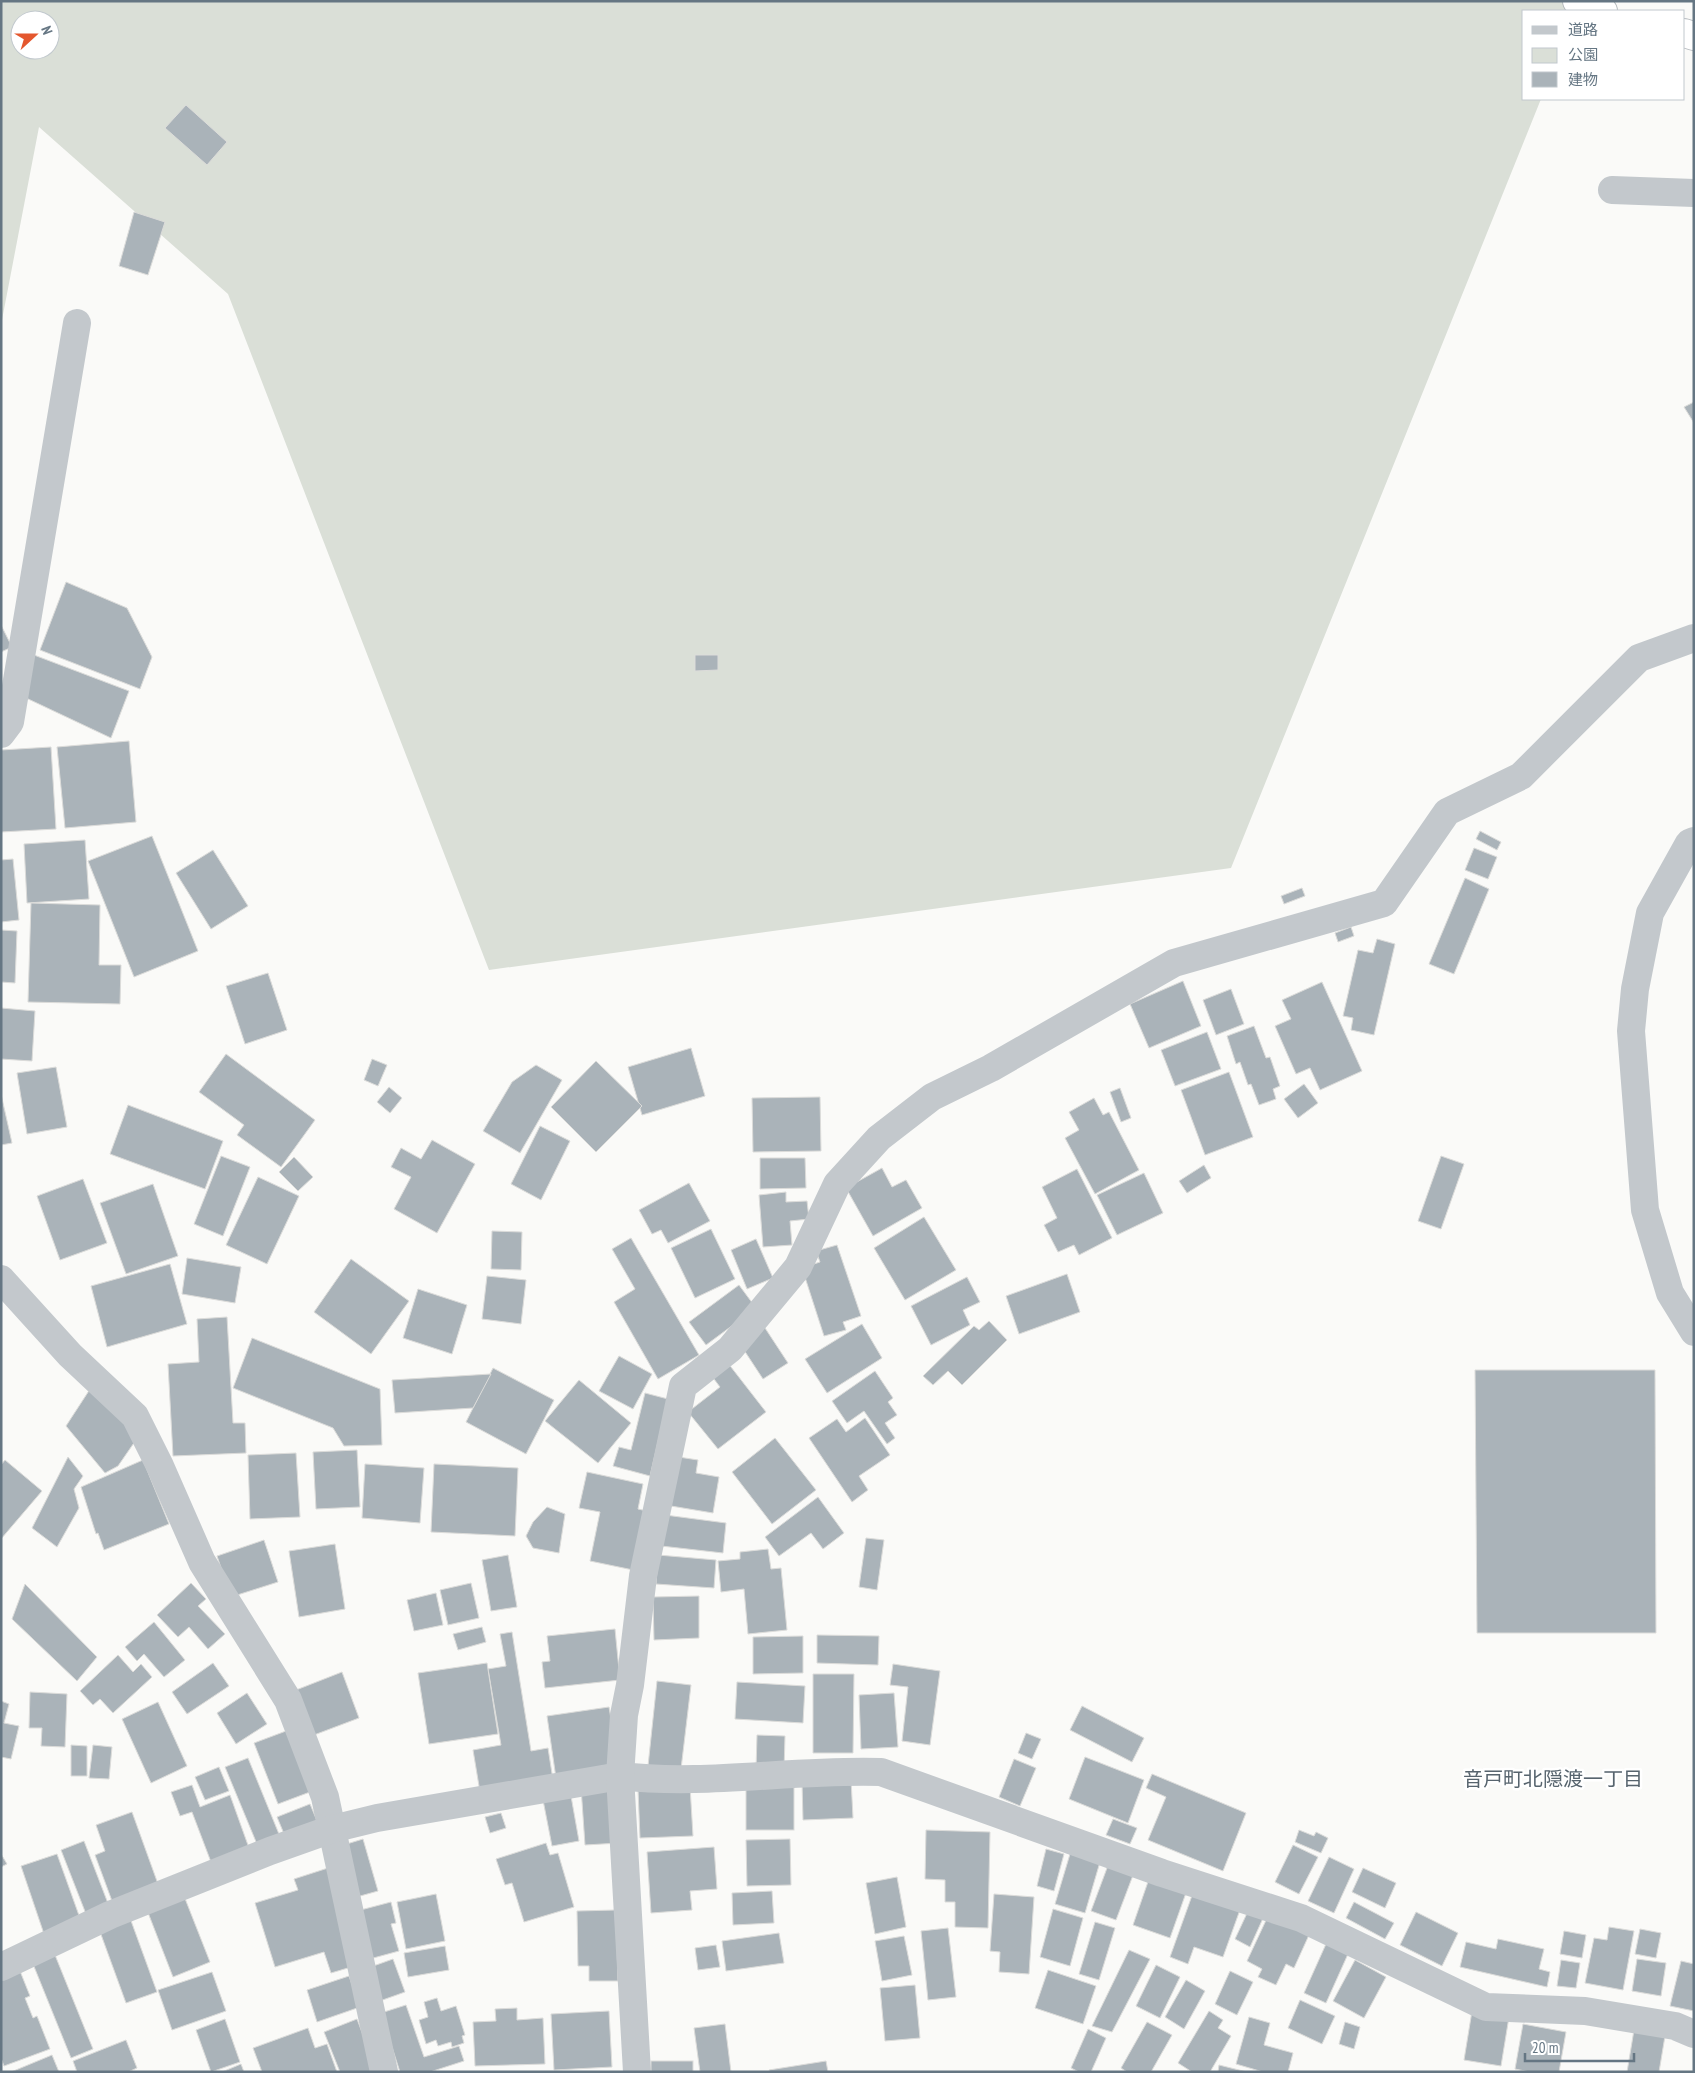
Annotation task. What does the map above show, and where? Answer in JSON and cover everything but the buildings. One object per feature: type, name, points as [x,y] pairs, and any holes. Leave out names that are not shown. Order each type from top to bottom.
[{"type":"highway","points":[[1576,1],[1600,10]]},
{"type":"street","points":[[1612,190],[1694,193]]},
{"type":"street","points":[[1,734],[10,722],[77,323]]},
{"type":"street","points":[[637,2072],[620,1776],[624,1715],[630,1685],[643,1576],[683,1386],[730,1349],[798,1268],[837,1184],[879,1138],[932,1097],[991,1068],[1174,963],[1384,904],[1447,812],[1521,776],[1639,658],[1694,638]]},
{"type":"street","points":[[1694,841],[1689,843],[1650,913],[1635,990],[1631,1032],[1645,1210],[1670,1293],[1694,1332]]},
{"type":"street","points":[[1,1279],[70,1355],[134,1416],[160,1466],[202,1562],[288,1700],[325,1797],[384,2072]]},
{"type":"street","points":[[1,1967],[110,1915],[270,1851],[332,1830],[377,1818],[620,1776],[654,1780],[843,1771],[881,1772],[1162,1873],[1301,1918],[1486,2007],[1585,2011],[1675,2026],[1694,2034]]},
{"type":"green space","points":[[1,1],[1581,1],[1577,10],[1522,10],[1522,100],[1541,100],[1231,868],[489,970],[228,294],[39,127],[1,325]]},
{"type":"district","name":"音戸町北隠渡一丁目","points":[[1553,1779]]}]
